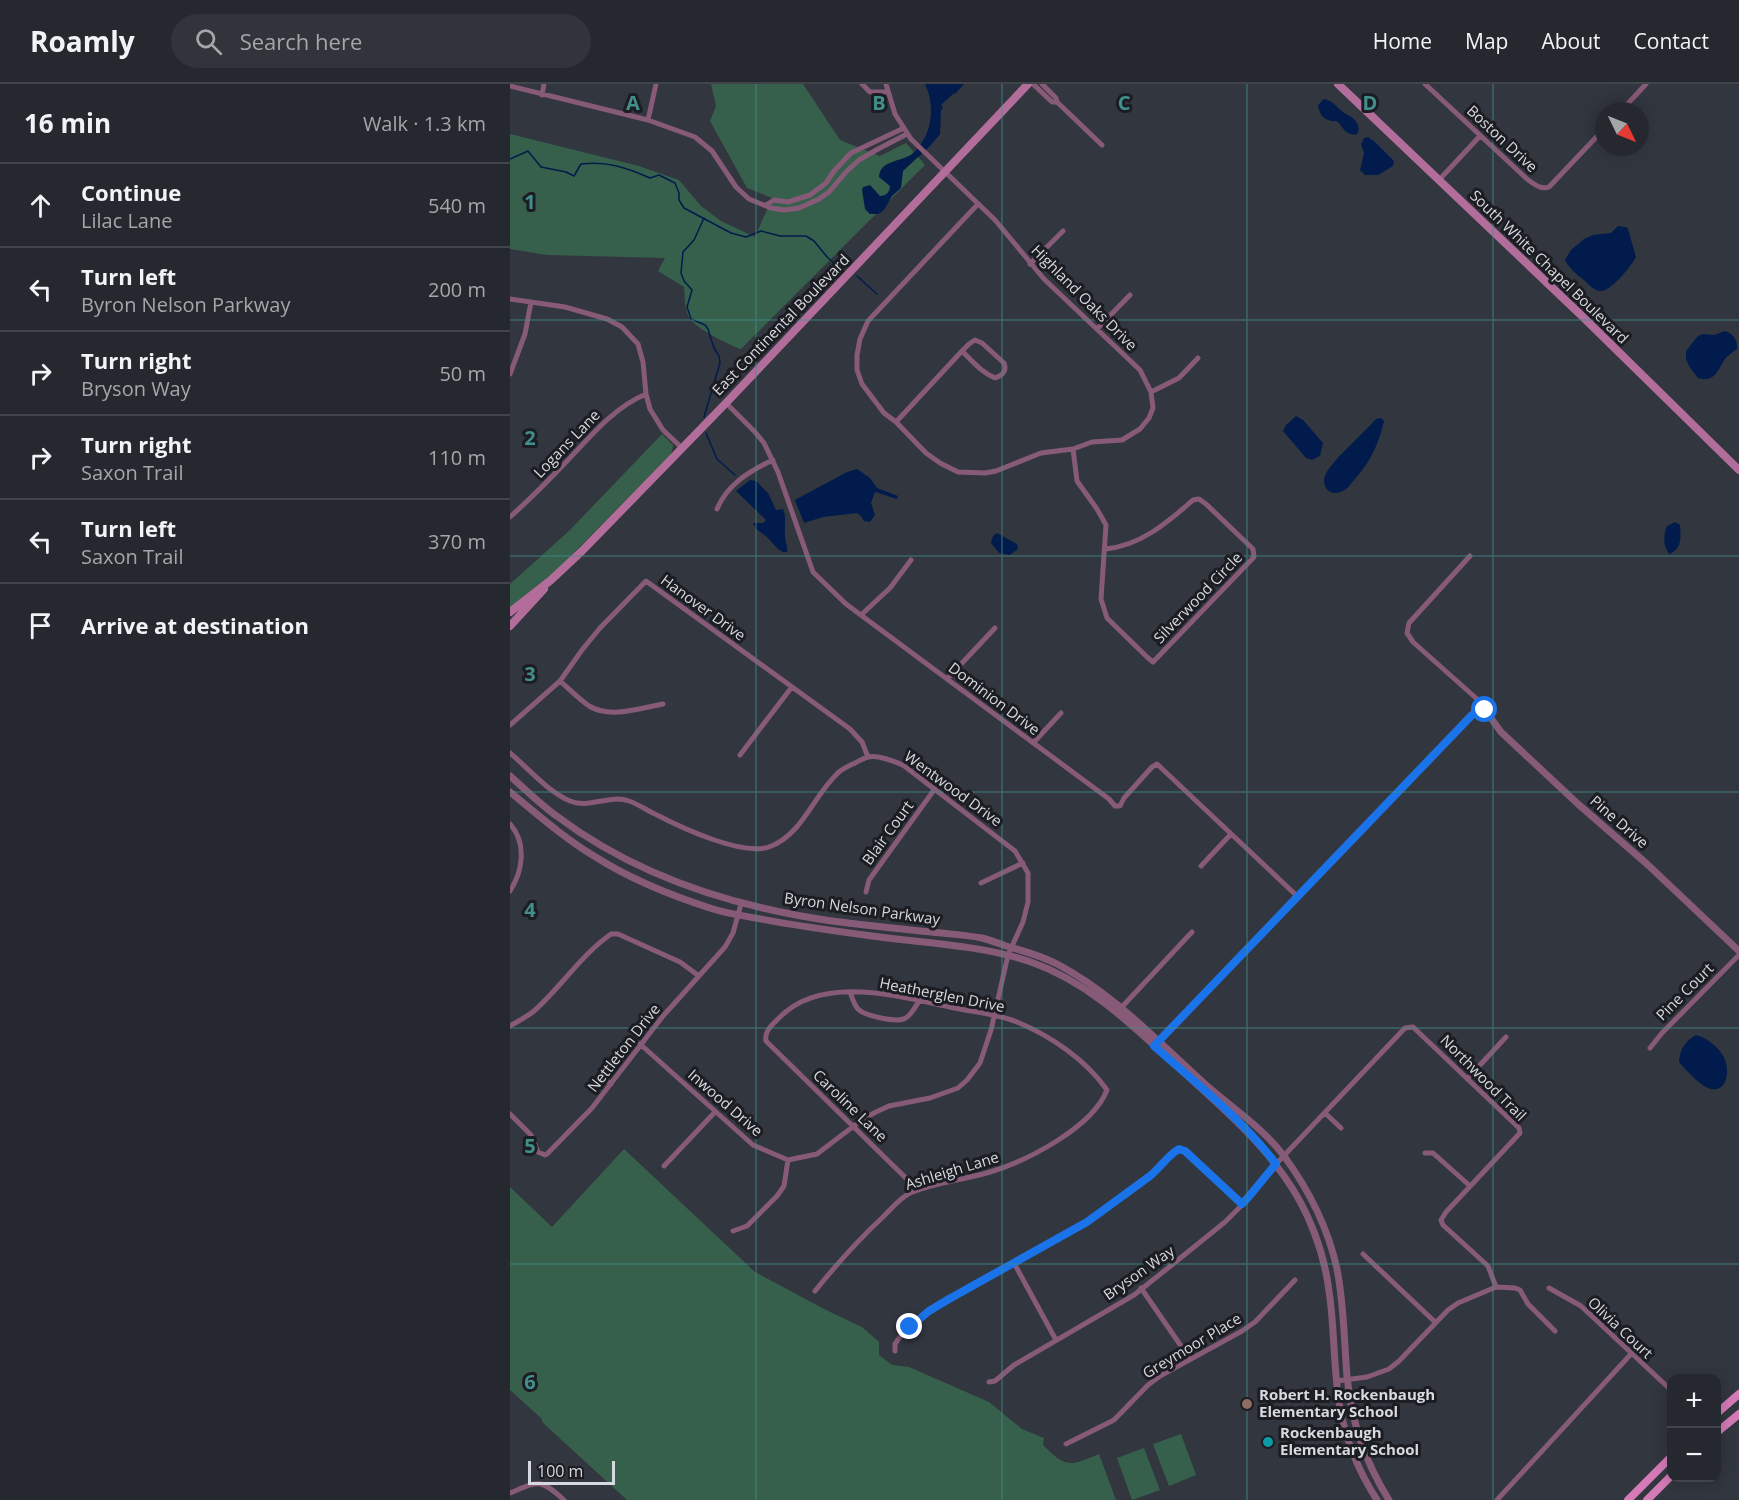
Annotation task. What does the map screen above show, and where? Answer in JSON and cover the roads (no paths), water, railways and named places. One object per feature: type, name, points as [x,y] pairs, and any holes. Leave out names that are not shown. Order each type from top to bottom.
[{"type":"main road","name":"East Continental Boulevard","points":[[510,612],[551,580],[582,551],[1030,84]]},
{"type":"main road","name":"South White Chapel Boulevard","points":[[1338,84],[1583,317],[1739,470]]},
{"type":"main road","name":"East Continental Boulevard","points":[[510,626],[551,580]]},
{"type":"main road","points":[[1721,1410],[1739,1394]]},
{"type":"main road","points":[[1721,1429],[1739,1414]]},
{"type":"main road","points":[[1628,1500],[1667,1460]]},
{"type":"main road","points":[[1647,1500],[1667,1479]]},
{"type":"street","points":[[543,95],[544,84]]},
{"type":"street","points":[[648,120],[656,84]]},
{"type":"street","points":[[862,84],[870,92],[888,92]]},
{"type":"street","name":"Highland Oaks Drive","points":[[886,84],[896,114],[915,143],[1008,235],[1044,279],[1140,370],[1151,392]]},
{"type":"street","name":"East Continental Boulevard","points":[[1030,84],[1052,102],[1057,102]]},
{"type":"street","name":"East Continental Boulevard","points":[[1042,84],[1057,102],[1102,145]]},
{"type":"street","name":"Boston Drive","points":[[1425,84],[1537,187],[1549,187],[1595,138]]},
{"type":"street","points":[[1630,102],[1646,84]]},
{"type":"street","points":[[510,86],[648,120],[695,138],[705,144],[720,160],[728,175],[744,195],[771,208],[789,210],[810,204],[828,192],[859,160],[905,131]]},
{"type":"street","points":[[766,205],[774,201],[788,202],[810,195],[821,189],[851,153],[905,131]]},
{"type":"street","points":[[1439,180],[1480,136]]},
{"type":"street","points":[[978,204],[868,321],[860,339],[856,362],[862,384],[884,413],[926,453],[940,463],[962,473],[985,473],[996,471],[1041,453],[1072,449],[1092,442],[1122,440],[1140,429],[1149,418],[1153,408],[1151,392],[1179,378],[1198,357]]},
{"type":"street","points":[[1030,264],[1063,231]]},
{"type":"street","points":[[1098,329],[1130,295]]},
{"type":"street","points":[[510,299],[565,307],[607,319],[622,327],[638,344],[650,409],[663,430],[682,448]]},
{"type":"street","points":[[510,374],[525,334],[531,302]]},
{"type":"street","points":[[896,422],[962,351],[975,340],[982,343],[1004,363],[1004,372],[995,378],[975,365],[962,351]]},
{"type":"street","name":"Logans Lane","points":[[510,518],[607,419],[631,401],[646,394]]},
{"type":"street","name":"Dominion Drive","points":[[726,403],[764,443],[773,460],[813,573],[841,600],[1118,806],[1156,764],[1297,896]]},
{"type":"street","points":[[1072,449],[1077,481],[1106,525],[1105,549]]},
{"type":"street","points":[[717,509],[726,492],[735,483],[773,460]]},
{"type":"street","name":"Silverwood Circle","points":[[1198,499],[1252,549],[1254,557],[1154,662],[1107,618],[1101,599],[1105,549],[1133,543],[1164,523],[1192,500],[1198,499]]},
{"type":"street","points":[[1156,1044],[1472,715],[1485,710],[1477,699],[1425,654],[1407,633],[1409,623],[1470,556]]},
{"type":"street","points":[[861,615],[890,588],[911,560]]},
{"type":"street","name":"Hanover Drive","points":[[510,725],[560,681],[600,628],[646,581],[850,729],[862,742],[868,757]]},
{"type":"street","points":[[947,679],[995,628]]},
{"type":"street","points":[[560,681],[588,705],[598,710],[616,712],[663,704]]},
{"type":"street","points":[[740,754],[791,688]]},
{"type":"street","name":"Pine Drive","points":[[1485,710],[1501,732],[1647,864],[1739,953]]},
{"type":"street","points":[[1033,743],[1061,713]]},
{"type":"street","points":[[510,753],[550,789],[573,802],[582,804],[614,800],[629,801],[700,835],[726,844],[755,849],[771,847],[784,838],[801,822],[836,775],[868,757]]},
{"type":"street","name":"Wentwood Drive","points":[[868,757],[888,759],[903,765],[1015,851],[1023,863]]},
{"type":"street","name":"Byron Nelson Parkway","points":[[510,776],[556,816],[618,856],[697,890],[741,903],[828,920],[982,938],[1042,957],[1085,980],[1198,1082],[1257,1141],[1276,1164],[1298,1198],[1312,1228],[1325,1270],[1341,1410],[1353,1454],[1377,1500]]},
{"type":"street","name":"Blair Court","points":[[866,891],[869,880],[934,790]]},
{"type":"street","name":"Byron Nelson Parkway","points":[[510,792],[550,825],[595,857],[642,882],[713,909],[790,925],[1008,955],[1057,972],[1119,1010]]},
{"type":"street","points":[[510,824],[517,834],[522,854],[519,874],[510,891]]},
{"type":"street","points":[[1201,866],[1232,834]]},
{"type":"street","points":[[733,1231],[747,1226],[777,1196],[784,1186],[788,1160],[816,1154],[870,1115],[889,1106],[930,1098],[958,1088],[975,1071],[980,1063],[994,1016],[1008,955],[1023,922],[1028,902],[1028,873],[1023,863],[981,883]]},
{"type":"street","name":"Nettleton Drive","points":[[510,1114],[531,1135],[538,1152],[544,1155],[586,1115],[640,1044],[730,939],[741,903]]},
{"type":"street","points":[[1119,1010],[1192,932]]},
{"type":"street","points":[[510,1026],[548,998],[565,977],[610,934],[618,934],[680,962],[699,976]]},
{"type":"street","name":"Pine Court","points":[[1650,1048],[1739,953]]},
{"type":"street","points":[[850,992],[856,1007],[865,1014],[897,1020],[905,1018],[912,1012],[919,1001]]},
{"type":"street","name":"Heatherglen Drive","points":[[766,1038],[767,1031],[783,1014],[795,1005],[812,998],[825,994],[850,992],[891,995],[1015,1021],[1049,1038],[1070,1053],[1094,1073],[1107,1090]]},
{"type":"street","name":"Northwood Trail","points":[[1284,1157],[1405,1028],[1413,1027],[1520,1132],[1441,1220],[1443,1225],[1488,1266],[1496,1287]]},
{"type":"street","points":[[1467,1079],[1506,1037]]},
{"type":"street","name":"Caroline Lane","points":[[766,1038],[770,1046],[918,1190]]},
{"type":"street","name":"Inwood Drive","points":[[640,1044],[753,1145],[788,1160]]},
{"type":"street","points":[[599,1075],[611,1084]]},
{"type":"street","name":"Byron Nelson Parkway","points":[[1198,1082],[1260,1130],[1284,1157],[1309,1194],[1321,1219],[1337,1270],[1342,1302],[1347,1380],[1354,1417],[1371,1468],[1389,1500]]},
{"type":"street","name":"Ashleigh Lane","points":[[815,1291],[834,1267],[881,1218],[909,1193],[989,1172],[1019,1161],[1057,1141],[1076,1127],[1095,1110],[1107,1090]]},
{"type":"street","points":[[664,1166],[715,1112]]},
{"type":"street","points":[[1325,1113],[1341,1128]]},
{"type":"street","points":[[895,1351],[895,1344],[904,1331],[929,1311],[1087,1222],[1150,1176],[1179,1149],[1185,1151],[1242,1204]]},
{"type":"street","points":[[1425,1153],[1433,1153],[1470,1186]]},
{"type":"street","name":"Bryson Way","points":[[989,1382],[995,1382],[1014,1365],[1142,1288],[1226,1222],[1284,1157]]},
{"type":"street","points":[[1363,1254],[1435,1322]]},
{"type":"street","points":[[1014,1263],[1056,1340]]},
{"type":"street","name":"Greymoor Place","points":[[1066,1444],[1114,1420],[1160,1376],[1255,1322],[1295,1280]]},
{"type":"street","points":[[1337,1381],[1367,1377],[1389,1369],[1435,1322],[1458,1303],[1496,1287],[1520,1290],[1528,1305],[1555,1331]]},
{"type":"street","points":[[1142,1288],[1190,1359]]},
{"type":"street","name":"Olivia Court","points":[[1549,1288],[1581,1306],[1667,1387]]},
{"type":"street","points":[[1497,1500],[1631,1354]]},
{"type":"street","points":[[1353,1454],[1364,1450]]},
{"type":"street","points":[[510,1493],[543,1483],[550,1486],[564,1500]]},
{"type":"water","points":[[925,84],[964,84],[941,105],[943,107],[940,134],[903,171],[901,188],[892,196],[884,210],[878,214],[870,214],[865,209],[863,187],[870,185],[880,196],[887,193],[890,186],[879,177],[880,171],[887,164],[912,154],[919,147],[928,130],[931,112]]},
{"type":"water","points":[[1324,99],[1333,103],[1357,122],[1358,133],[1354,135],[1348,133],[1336,121],[1324,118],[1318,105]]},
{"type":"water","points":[[1368,137],[1394,161],[1393,166],[1378,175],[1365,175],[1360,170],[1364,153],[1361,144],[1364,138]]},
{"type":"water","points":[[1618,226],[1628,229],[1636,257],[1615,283],[1600,291],[1591,287],[1576,274],[1565,260],[1571,250],[1584,239],[1593,235],[1611,233]]},
{"type":"water","points":[[1725,331],[1734,338],[1737,349],[1726,358],[1712,377],[1698,378],[1689,366],[1686,351],[1702,334],[1714,335]]},
{"type":"water","points":[[1296,416],[1303,420],[1323,443],[1320,456],[1312,460],[1306,458],[1283,431]]},
{"type":"water","points":[[1381,418],[1384,421],[1377,444],[1361,472],[1347,488],[1340,492],[1327,490],[1324,481],[1328,470],[1376,419]]},
{"type":"water","points":[[857,469],[870,478],[877,488],[898,496],[897,499],[875,492],[871,503],[875,515],[870,522],[864,521],[857,513],[823,517],[804,523],[795,500]]},
{"type":"water","points":[[750,480],[756,481],[768,493],[776,510],[783,509],[787,552],[778,549],[756,529],[753,523],[763,523],[766,520],[736,491]]},
{"type":"water","points":[[1675,522],[1680,525],[1680,542],[1677,549],[1670,554],[1664,541],[1665,533],[1667,526]]},
{"type":"water","points":[[997,533],[1017,544],[1018,549],[1010,555],[999,553],[991,543],[993,536]]},
{"type":"water","points":[[1696,1035],[1714,1045],[1724,1058],[1727,1077],[1720,1088],[1711,1089],[1703,1085],[1679,1062],[1684,1046]]},
{"type":"waterway","points":[[510,159],[528,151],[541,167],[574,176],[581,164],[590,163],[616,166],[650,178],[659,175],[675,183],[679,200],[684,208],[731,233],[746,237],[761,231],[780,236],[806,236],[814,241],[838,266]]},
{"type":"waterway","points":[[704,218],[694,240],[683,252],[681,273],[684,281],[692,290],[687,307],[691,319],[705,325],[719,356],[720,363],[704,417]]},
{"type":"waterway","points":[[857,276],[877,294]]},
{"type":"waterway","points":[[706,433],[717,459],[735,475]]},
{"type":"place","name":"Robert H. Rockenbaugh Elementary School","points":[[1247,1404]]},
{"type":"place","name":"Rockenbaugh Elementary School","points":[[1268,1442]]}]
